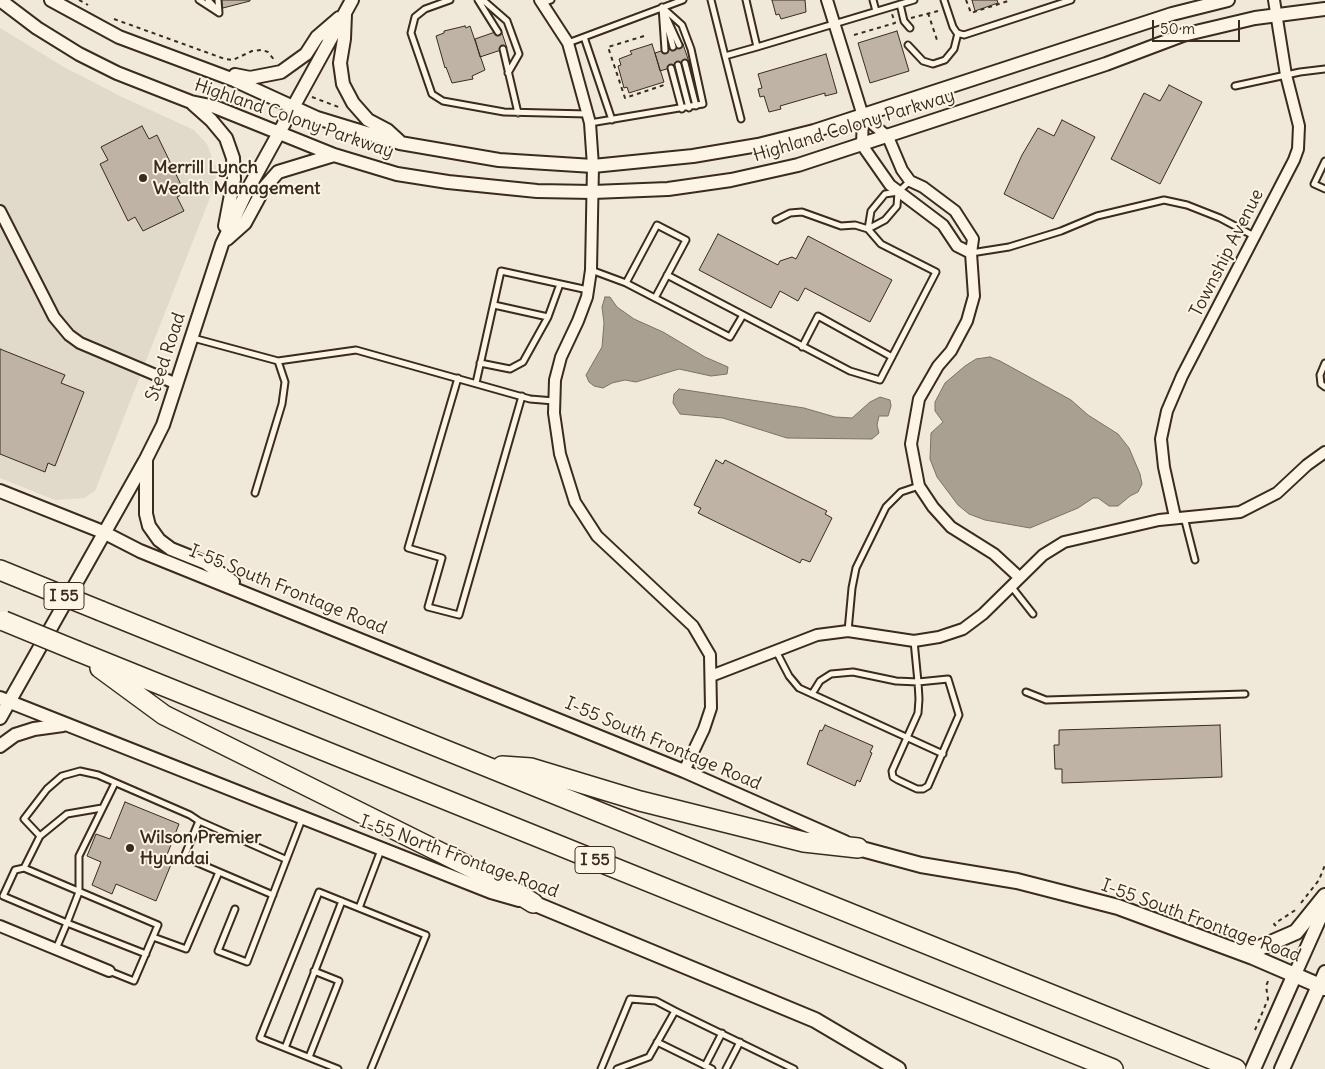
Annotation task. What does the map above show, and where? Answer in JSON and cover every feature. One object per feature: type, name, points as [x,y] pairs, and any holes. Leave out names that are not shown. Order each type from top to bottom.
[{"type":"highway","name":"I 55","points":[[0,570],[1236,1069]]},
{"type":"highway","name":"I 55","points":[[2,621],[1113,1069]]},
{"type":"highway","points":[[77,651],[164,715],[496,880],[533,903]]},
{"type":"highway","points":[[483,764],[531,768],[640,801],[748,829],[804,842],[858,848]]},
{"type":"main road","name":"I-55 South Frontage Road","points":[[858,848],[921,865],[1017,881],[1118,907],[1295,974],[1322,987]]},
{"type":"main road","points":[[1235,951],[1256,949],[1296,932],[1325,896]]},
{"type":"main road","name":"I-55 North Frontage Road","points":[[533,903],[815,1020],[898,1069]]},
{"type":"main road","points":[[1253,1069],[1295,974]]},
{"type":"main road","points":[[1282,1069],[1322,987]]},
{"type":"street","name":"Highland Colony Parkway","points":[[0,0],[37,28],[79,54],[117,73],[191,102],[215,107],[277,134],[334,155],[397,174],[448,182],[537,190],[593,192],[668,189],[731,180],[798,165],[1106,64],[1183,35],[1255,18],[1276,17],[1325,9]]},
{"type":"street","name":"Highland Colony Parkway","points":[[51,0],[119,37],[207,70],[294,106],[317,118],[400,143],[499,160],[593,166],[693,156],[758,145],[863,116],[889,105],[1172,14],[1228,0]]},
{"type":"street","name":"Steed Road","points":[[0,718],[5,700],[146,459],[163,425],[178,384],[222,244],[277,134],[352,0]]},
{"type":"street","points":[[827,0],[863,116],[862,144],[874,163],[898,192],[943,226],[956,246],[971,253]]},
{"type":"street","name":"Township Avenue","points":[[1180,517],[1164,467],[1161,439],[1167,411],[1182,376],[1298,149],[1299,126],[1286,75],[1274,0]]},
{"type":"street","points":[[545,1],[568,43],[590,119],[593,166],[591,270],[588,290],[578,321],[560,358],[555,380],[554,401],[560,454],[575,502],[597,536],[693,626],[710,655],[711,708],[704,729],[684,770]]},
{"type":"street","points":[[207,70],[250,78],[281,72],[306,54],[317,37],[345,13]]},
{"type":"street","points":[[345,13],[344,39],[340,63],[343,84],[353,103],[368,120],[387,130],[400,143]]},
{"type":"street","points":[[191,102],[211,120],[226,138],[233,158],[234,179],[222,244]]},
{"type":"street","points":[[863,116],[888,137],[902,170],[910,182],[922,187],[955,211],[973,239],[971,253],[974,296],[967,321],[951,351],[938,366],[919,399],[914,421],[912,444],[919,486],[933,507],[951,527],[994,554],[1019,578]]},
{"type":"street","points":[[222,244],[245,223],[264,188],[278,172],[334,155]]},
{"type":"street","points":[[0,211],[54,317],[69,335],[80,343],[178,384]]},
{"type":"street","points":[[711,676],[817,636],[848,630],[914,640],[939,637],[963,629],[983,614],[1043,555],[1064,542],[1180,517],[1216,516],[1240,512],[1277,493],[1308,464],[1325,452]]},
{"type":"street","points":[[146,459],[146,514],[149,526],[160,540],[171,549],[206,563],[249,594]]},
{"type":"street","name":"I-55 South Frontage Road","points":[[0,491],[103,532],[140,551],[684,770],[858,848]]},
{"type":"street","name":"I-55 North Frontage Road","points":[[5,700],[381,850],[491,892],[533,903]]},
{"type":"street","points":[[0,746],[15,735],[34,729],[68,726]]},
{"type":"street","points":[[1295,974],[1325,907]]},
{"type":"street","points":[[0,926],[109,971]]},
{"type":"street","points":[[1322,987],[1325,972]]},
{"type":"lane","points":[[199,0],[219,13]]},
{"type":"lane","points":[[204,0],[219,13]]},
{"type":"lane","points":[[210,0],[219,13]]},
{"type":"lane","points":[[218,0],[219,13]]},
{"type":"lane","points":[[450,0],[425,9],[416,17],[411,33],[432,94],[443,101],[518,113],[612,120],[689,108],[703,104],[691,49],[682,25],[662,7]]},
{"type":"lane","points":[[478,0],[498,32]]},
{"type":"lane","points":[[483,0],[507,20],[519,54],[508,73]]},
{"type":"lane","points":[[568,43],[683,0]]},
{"type":"lane","points":[[711,0],[741,119]]},
{"type":"lane","points":[[746,0],[758,47]]},
{"type":"lane","points":[[873,0],[876,11]]},
{"type":"lane","points":[[725,56],[914,0]]},
{"type":"lane","points":[[944,0],[953,27],[958,33],[964,35],[1071,0]]},
{"type":"lane","points":[[900,4],[907,29]]},
{"type":"lane","points":[[662,7],[679,45]]},
{"type":"lane","points":[[662,7],[673,47]]},
{"type":"lane","points":[[662,7],[665,50]]},
{"type":"lane","points":[[911,44],[913,52],[923,61],[933,64],[946,60],[954,49],[958,33]]},
{"type":"lane","points":[[584,37],[612,120]]},
{"type":"lane","points":[[503,49],[518,113]]},
{"type":"lane","points":[[685,63],[696,106]]},
{"type":"lane","points":[[678,66],[689,108]]},
{"type":"lane","points":[[671,68],[682,109]]},
{"type":"lane","points":[[1235,86],[1325,69]]},
{"type":"lane","points":[[1325,161],[1314,184],[1325,189]]},
{"type":"lane","points":[[868,229],[871,211],[885,194],[898,192],[910,182]]},
{"type":"lane","points":[[868,229],[885,220],[897,206],[898,192]]},
{"type":"lane","points":[[971,253],[1009,247],[1061,231],[1097,216],[1164,200],[1187,204],[1220,218],[1254,236]]},
{"type":"lane","points":[[667,275],[850,371],[880,380],[936,272],[881,244],[868,229],[854,225],[841,226],[802,212],[790,213],[776,220]]},
{"type":"lane","points":[[626,283],[657,224],[686,240],[655,298]]},
{"type":"lane","points":[[591,270],[626,283],[730,337],[743,315]]},
{"type":"lane","points":[[476,383],[501,271],[588,290]]},
{"type":"lane","points":[[480,363],[510,369],[523,362],[548,317],[560,284]]},
{"type":"lane","points":[[494,305],[548,317]]},
{"type":"lane","points":[[802,346],[818,316],[892,357]]},
{"type":"lane","points":[[192,337],[278,361],[356,350],[522,396],[554,401]]},
{"type":"lane","points":[[254,492],[282,404],[285,382],[278,361]]},
{"type":"lane","points":[[1325,363],[1320,375],[1320,384],[1325,387]]},
{"type":"lane","points":[[458,378],[408,548],[442,558],[428,607],[459,615],[522,396]]},
{"type":"lane","points":[[848,630],[856,568],[886,507],[901,492],[919,486]]},
{"type":"lane","points":[[1180,517],[1196,560]]},
{"type":"lane","points":[[1011,586],[1034,614]]},
{"type":"lane","points":[[812,694],[820,681],[830,674],[853,672],[896,681],[918,682],[948,679],[959,715],[928,786],[923,789],[916,789],[893,777],[892,771],[918,712],[918,682],[914,640]]},
{"type":"lane","points":[[776,651],[789,676],[799,688],[943,754]]},
{"type":"lane","points":[[1026,692],[1046,700],[1245,694]]},
{"type":"lane","points":[[40,836],[24,819],[47,789],[62,776],[80,771],[190,815],[199,821],[285,859]]},
{"type":"lane","points":[[56,949],[79,892],[79,856],[114,783]]},
{"type":"lane","points":[[24,868],[40,836],[67,814],[102,808]]},
{"type":"lane","points":[[235,909],[218,951],[246,962],[302,819]]},
{"type":"lane","points":[[199,821],[184,857],[273,895]]},
{"type":"lane","points":[[359,908],[381,850]]},
{"type":"lane","points":[[109,971],[134,981],[146,954],[158,925],[24,868],[15,870],[3,896],[146,954]]},
{"type":"lane","points":[[153,937],[186,949],[219,872]]},
{"type":"lane","points":[[338,1069],[260,1038],[319,892],[426,935],[371,1069]]},
{"type":"lane","points":[[285,1048],[342,901]]},
{"type":"lane","points":[[309,1057],[339,981],[314,971]]},
{"type":"lane","points":[[601,1069],[630,1000],[656,1001],[794,1069]]},
{"type":"lane","points":[[617,1069],[649,1058],[675,1011]]},
{"type":"lane","points":[[705,1066],[722,1033]]},
{"type":"lane","points":[[657,1042],[712,1069]]},
{"type":"lane","points":[[726,1069],[740,1042]]},
{"type":"path","points":[[79,0],[93,8]]},
{"type":"path","points":[[966,0],[971,13],[1011,0]]},
{"type":"path","points":[[854,35],[895,23],[890,7]]},
{"type":"path","points":[[904,21],[947,8]]},
{"type":"path","points":[[928,13],[937,40]]},
{"type":"path","points":[[107,16],[129,26],[224,59],[233,60],[252,51],[268,52],[278,66]]},
{"type":"path","points":[[644,36],[608,47],[625,98],[664,84]]},
{"type":"path","points":[[309,95],[343,108],[353,103]]},
{"type":"shaded area","points":[[0,28],[64,67],[122,97],[194,130],[207,144],[217,171],[215,185],[95,491],[84,498],[55,500],[0,478]]},
{"type":"shaded area","points":[[605,297],[610,297],[617,307],[634,319],[663,332],[705,357],[728,367],[727,374],[711,376],[679,369],[636,382],[625,380],[612,383],[603,388],[594,386],[589,382],[586,375],[602,347],[604,323],[602,307]]},
{"type":"shaded area","points":[[990,357],[1071,400],[1088,415],[1118,434],[1129,448],[1140,474],[1142,484],[1138,492],[1118,506],[1109,506],[1098,498],[1093,498],[1078,508],[1030,528],[985,520],[969,514],[958,505],[937,477],[930,459],[931,433],[943,422],[935,411],[935,402],[945,383],[965,366],[976,359]]},
{"type":"shaded area","points":[[679,389],[804,408],[835,417],[852,418],[870,402],[880,397],[890,400],[891,406],[888,416],[879,416],[877,425],[879,433],[872,439],[787,438],[723,418],[680,414],[673,403],[674,394]]},
{"type":"building","points":[[221,0],[250,0],[250,1],[223,8]]},
{"type":"building","points":[[772,0],[805,0],[806,12],[781,19],[779,14],[776,15]]},
{"type":"building","points":[[972,0],[997,0],[998,3],[975,11]]},
{"type":"building","points":[[465,26],[466,28],[470,26],[485,70],[472,76],[473,79],[452,83],[445,68],[436,36],[444,33],[444,31]]},
{"type":"building","points":[[501,30],[507,48],[480,57],[475,39]]},
{"type":"building","points":[[897,31],[909,71],[870,83],[858,43]]},
{"type":"building","points":[[652,44],[664,82],[629,93],[627,87],[624,88],[618,66],[621,65],[619,59],[632,54],[630,51]]},
{"type":"building","points":[[683,44],[689,62],[660,71],[655,53]]},
{"type":"building","points":[[826,54],[837,93],[825,96],[825,93],[780,106],[781,109],[769,112],[764,96],[760,97],[758,89],[762,88],[758,74]]},
{"type":"building","points":[[1169,85],[1202,102],[1160,184],[1111,159],[1144,93],[1160,101]]},
{"type":"building","points":[[1062,120],[1095,137],[1053,219],[1004,194],[1022,155],[1038,128],[1054,136]]},
{"type":"building","name":"Merrill Lynch Wealth Management","points":[[142,126],[149,139],[157,135],[185,193],[177,197],[184,211],[143,231],[135,217],[128,221],[100,164],[108,160],[101,147]]},
{"type":"building","points":[[718,234],[778,265],[780,261],[792,257],[796,259],[808,236],[892,280],[870,322],[805,288],[798,301],[780,291],[771,308],[699,270]]},
{"type":"building","points":[[0,349],[65,375],[61,383],[84,392],[55,466],[48,463],[45,472],[0,454]]},
{"type":"building","points":[[716,460],[723,464],[725,460],[827,511],[825,514],[832,518],[810,562],[802,559],[800,563],[698,513],[701,508],[694,505]]},
{"type":"building","points":[[825,725],[873,746],[860,782],[857,780],[855,786],[807,764],[820,730],[822,731]]},
{"type":"building","points":[[1220,725],[1222,777],[1062,783],[1062,769],[1055,769],[1054,745],[1059,745],[1059,730]]},
{"type":"building","name":"Wilson Premier Hyundai","points":[[125,802],[179,824],[165,860],[172,862],[156,901],[116,884],[112,894],[92,885],[101,862],[87,856],[96,834],[110,839]]},
{"type":"place","name":"Merrill Lynch Wealth Management","points":[[143,178]]},
{"type":"place","name":"Wilson Premier Hyundai","points":[[130,848]]}]
